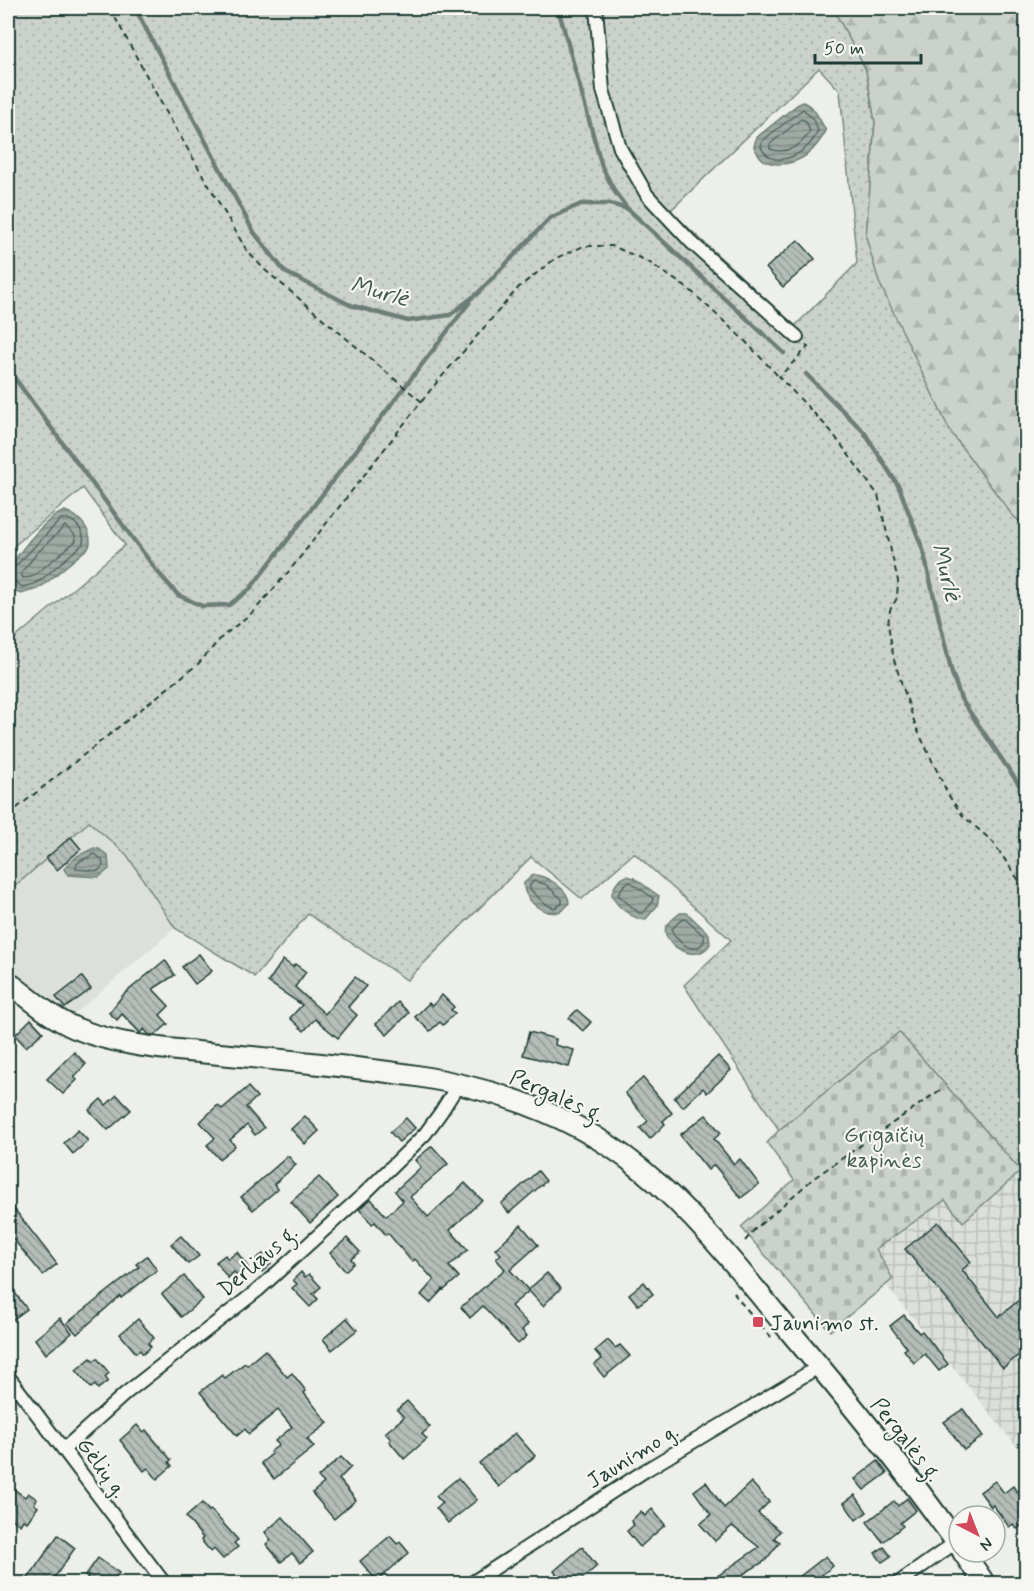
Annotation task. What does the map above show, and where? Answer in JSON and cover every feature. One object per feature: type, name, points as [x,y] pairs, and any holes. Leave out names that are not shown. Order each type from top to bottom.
[{"type":"main road","name":"Pergalės g.","points":[[8,982],[59,1020],[115,1041],[139,1047],[418,1076],[458,1084],[527,1104],[564,1120],[598,1139],[639,1167],[690,1215],[819,1366],[947,1531]]},
{"type":"main road","name":"Pergalės g.","points":[[971,1564],[985,1584]]},
{"type":"street","points":[[596,8],[603,90],[620,148],[647,195],[691,242],[797,337]]},
{"type":"street","name":"Derliaus g.","points":[[64,1449],[126,1393],[258,1290],[366,1192],[425,1134],[458,1084]]},
{"type":"street","name":"Jaunimo g.","points":[[470,1584],[646,1470],[819,1366]]},
{"type":"street","name":"Gėlių g.","points":[[8,1376],[165,1584]]},
{"type":"street","points":[[897,1584],[947,1554]]},
{"type":"path","points":[[110,8],[165,110],[247,251],[264,270],[422,402]]},
{"type":"path","points":[[8,815],[198,664],[222,637],[254,611],[290,570],[422,402],[519,287],[556,258],[584,246],[612,246],[647,261],[690,290],[745,341],[831,430],[878,495],[898,581],[897,598],[890,610],[888,624],[894,660],[916,727],[949,796],[963,816],[993,842],[1026,891]]},
{"type":"path","points":[[779,377],[799,357]]},
{"type":"path","points":[[745,1241],[755,1229],[814,1178],[940,1090]]},
{"type":"shaded area","points":[[89,822],[127,855],[175,928],[70,1018],[8,970],[8,892]]},
{"type":"shaded area","points":[[1021,1171],[1026,1177],[1026,1458],[886,1285],[893,1278],[875,1249],[945,1199],[963,1222]]},
{"type":"green space","points":[[8,8],[833,8],[866,70],[875,122],[866,237],[1012,515],[1026,526],[1026,1177],[899,1033],[779,1130],[684,985],[731,940],[634,853],[582,899],[531,857],[407,980],[308,914],[255,977],[175,928],[127,855],[89,822],[8,892],[8,644],[125,545],[83,488],[8,551]],"holes":[[[819,68],[840,91],[857,263],[795,326],[670,211]]]},
{"type":"green space","points":[[833,8],[1026,8],[1026,526],[1012,515],[950,431],[879,282],[866,237],[875,122],[866,70]]},
{"type":"green space","name":"Grigaičių kapinės","points":[[899,1032],[1021,1171],[963,1222],[945,1200],[876,1249],[893,1279],[830,1331],[741,1227],[794,1180],[767,1143],[779,1130]]},
{"type":"water","points":[[803,102],[814,110],[826,131],[822,138],[807,155],[794,162],[779,164],[764,160],[754,147],[756,138]]},
{"type":"water","points":[[65,511],[75,516],[84,525],[89,535],[89,547],[37,589],[21,594],[17,592],[10,584],[8,569],[41,528],[49,520]]},
{"type":"water","points":[[94,848],[108,856],[109,869],[99,877],[68,875],[64,869],[77,856]]},
{"type":"water","points":[[533,875],[550,880],[561,888],[569,903],[563,910],[549,912],[541,909],[528,898],[524,883]]},
{"type":"water","points":[[627,876],[634,878],[659,896],[657,906],[645,920],[626,912],[612,896],[616,884]]},
{"type":"water","points":[[680,913],[687,913],[709,934],[710,944],[704,950],[688,953],[680,950],[668,939],[666,927]]},
{"type":"building","points":[[798,240],[815,259],[783,287],[766,268]]},
{"type":"building","points":[[71,837],[81,849],[57,870],[46,858]]},
{"type":"building","points":[[199,954],[212,971],[195,984],[182,967]]},
{"type":"building","points":[[165,960],[175,975],[153,989],[169,1006],[160,1015],[168,1024],[155,1035],[149,1035],[144,1029],[140,1033],[122,1014],[117,1020],[109,1013],[123,995]]},
{"type":"building","points":[[283,960],[293,967],[295,964],[306,972],[295,987],[325,1014],[355,977],[366,986],[348,1007],[357,1015],[338,1038],[315,1019],[304,1031],[290,1018],[302,1005],[268,982]]},
{"type":"building","points":[[82,977],[91,989],[65,1008],[56,997]]},
{"type":"building","points":[[442,995],[454,1007],[451,1010],[455,1013],[443,1025],[440,1022],[430,1031],[415,1017],[429,1003],[432,1006]]},
{"type":"building","points":[[398,1002],[409,1013],[387,1035],[376,1024]]},
{"type":"building","points":[[577,1010],[591,1022],[583,1031],[569,1018]]},
{"type":"building","points":[[31,1019],[43,1032],[26,1047],[15,1035]]},
{"type":"building","points":[[529,1032],[556,1039],[555,1045],[574,1050],[569,1067],[523,1055]]},
{"type":"building","points":[[74,1052],[86,1064],[74,1077],[77,1080],[63,1094],[47,1079]]},
{"type":"building","points":[[718,1056],[731,1070],[707,1093],[703,1088],[683,1107],[674,1098]]},
{"type":"building","points":[[643,1078],[672,1113],[650,1139],[640,1128],[648,1121],[625,1093]]},
{"type":"building","points":[[248,1087],[257,1097],[246,1107],[264,1128],[255,1135],[247,1125],[230,1140],[235,1146],[219,1159],[207,1145],[215,1138],[200,1122],[218,1105],[222,1109]]},
{"type":"building","points":[[117,1095],[131,1110],[108,1130],[89,1110],[101,1099],[106,1105]]},
{"type":"building","points":[[706,1115],[721,1133],[714,1139],[734,1164],[740,1159],[759,1184],[741,1198],[714,1165],[708,1170],[680,1135]]},
{"type":"building","points":[[305,1116],[319,1131],[305,1144],[291,1129]]},
{"type":"building","points":[[406,1118],[415,1128],[399,1142],[390,1132]]},
{"type":"building","points":[[78,1130],[88,1141],[73,1154],[64,1143]]},
{"type":"building","points":[[432,1146],[448,1164],[410,1197],[428,1217],[465,1183],[482,1200],[450,1230],[468,1250],[449,1266],[459,1277],[430,1303],[421,1295],[434,1280],[415,1259],[412,1262],[388,1233],[386,1235],[375,1222],[372,1224],[359,1209],[371,1199],[386,1216],[403,1201],[395,1191],[421,1167],[415,1160]]},
{"type":"building","points":[[288,1156],[296,1165],[274,1184],[278,1189],[253,1210],[241,1197]]},
{"type":"building","points":[[538,1171],[546,1181],[509,1213],[501,1204]]},
{"type":"building","points":[[319,1177],[338,1197],[310,1223],[291,1202]]},
{"type":"building","points":[[8,1201],[57,1264],[43,1275],[8,1233]]},
{"type":"building","points":[[938,1222],[971,1262],[962,1270],[999,1317],[1026,1294],[1026,1349],[1003,1368],[905,1249]]},
{"type":"building","points":[[521,1225],[538,1245],[510,1270],[529,1291],[511,1306],[528,1324],[522,1330],[527,1336],[518,1344],[483,1306],[470,1318],[461,1307],[505,1269],[496,1259],[501,1254],[495,1249]]},
{"type":"building","points":[[181,1236],[199,1256],[188,1264],[171,1244]]},
{"type":"building","points":[[347,1238],[360,1252],[351,1259],[354,1263],[345,1271],[330,1253]]},
{"type":"building","points":[[237,1252],[248,1267],[237,1276],[234,1272],[228,1278],[216,1262],[225,1255],[228,1259]]},
{"type":"building","points":[[263,1254],[271,1264],[262,1272],[253,1261]]},
{"type":"building","points":[[147,1256],[157,1270],[121,1298],[120,1296],[77,1334],[67,1323],[139,1267],[136,1264]]},
{"type":"building","points":[[301,1272],[305,1277],[309,1274],[321,1287],[313,1294],[318,1299],[310,1307],[292,1288],[297,1284],[293,1280]]},
{"type":"building","points":[[547,1273],[561,1288],[543,1306],[528,1290]]},
{"type":"building","points":[[184,1276],[203,1299],[181,1317],[162,1294]]},
{"type":"building","points":[[644,1282],[653,1294],[638,1305],[629,1294]]},
{"type":"building","points":[[15,1293],[27,1309],[8,1323],[8,1298]]},
{"type":"building","points":[[904,1315],[919,1333],[922,1331],[948,1364],[939,1371],[925,1354],[914,1363],[904,1350],[907,1348],[890,1326]]},
{"type":"building","points":[[60,1318],[72,1333],[46,1354],[35,1339]]},
{"type":"building","points":[[347,1318],[357,1330],[332,1350],[323,1339]]},
{"type":"building","points":[[138,1319],[154,1338],[148,1343],[151,1347],[143,1354],[140,1350],[136,1353],[120,1334]]},
{"type":"building","points":[[608,1340],[615,1348],[620,1345],[630,1356],[604,1377],[594,1365],[602,1359],[595,1351]]},
{"type":"building","points":[[265,1350],[287,1377],[292,1373],[306,1391],[304,1393],[328,1423],[307,1439],[314,1447],[274,1479],[261,1463],[279,1445],[275,1441],[292,1427],[278,1410],[249,1434],[245,1429],[237,1436],[200,1392],[222,1375],[225,1378],[245,1363],[247,1365]]},
{"type":"building","points":[[91,1358],[94,1361],[97,1358],[109,1373],[105,1377],[108,1381],[98,1389],[95,1385],[91,1388],[76,1370]]},
{"type":"building","points":[[407,1401],[430,1427],[422,1434],[427,1439],[404,1459],[385,1433],[404,1417],[397,1410]]},
{"type":"building","points":[[963,1409],[983,1436],[964,1450],[944,1422]]},
{"type":"building","points":[[137,1425],[143,1432],[146,1430],[171,1460],[169,1462],[172,1466],[157,1479],[148,1468],[144,1471],[120,1440]]},
{"type":"building","points":[[515,1433],[535,1456],[499,1487],[479,1463]]},
{"type":"building","points":[[341,1457],[351,1467],[339,1479],[356,1500],[334,1519],[312,1493],[324,1483],[318,1477]]},
{"type":"building","points":[[878,1461],[887,1473],[864,1490],[855,1479]]},
{"type":"building","points":[[458,1478],[477,1500],[448,1523],[436,1508],[442,1503],[436,1496]]},
{"type":"building","points":[[995,1481],[1004,1493],[1013,1486],[1017,1492],[1026,1485],[1026,1522],[1017,1529],[1013,1524],[1009,1527],[1007,1504],[989,1504],[980,1492]]},
{"type":"building","points":[[706,1482],[724,1508],[751,1482],[769,1502],[758,1513],[780,1531],[774,1538],[780,1542],[765,1561],[743,1574],[748,1584],[706,1584],[759,1547],[732,1526],[715,1541],[700,1524],[711,1515],[694,1491]]},
{"type":"building","points":[[8,1485],[25,1497],[28,1493],[37,1499],[34,1504],[38,1507],[27,1522],[23,1520],[20,1525],[8,1516]]},
{"type":"building","points":[[855,1495],[867,1512],[856,1520],[844,1503]]},
{"type":"building","points":[[907,1498],[916,1510],[900,1523],[903,1526],[883,1542],[867,1522],[894,1501],[898,1506]]},
{"type":"building","points":[[202,1503],[238,1540],[234,1543],[238,1547],[223,1559],[214,1549],[211,1552],[186,1517]]},
{"type":"building","points":[[652,1509],[665,1525],[640,1547],[627,1531],[634,1525],[631,1521],[641,1511],[645,1516]]},
{"type":"building","points":[[283,1517],[313,1552],[300,1563],[292,1553],[281,1562],[266,1544],[271,1540],[265,1532]]},
{"type":"building","points":[[58,1535],[75,1548],[50,1584],[24,1584]]},
{"type":"building","points":[[390,1536],[397,1544],[400,1542],[409,1553],[377,1581],[360,1561]]},
{"type":"building","points":[[582,1547],[597,1566],[576,1584],[564,1584],[554,1571]]},
{"type":"building","points":[[884,1547],[891,1556],[882,1562],[875,1553]]},
{"type":"building","points":[[826,1556],[833,1566],[810,1584],[790,1584]]},
{"type":"building","points":[[98,1558],[119,1573],[112,1584],[84,1584],[88,1578],[85,1576]]},
{"type":"waterway","name":"Murlė","points":[[135,8],[253,231],[285,272],[350,305],[408,321],[450,315],[478,293],[550,218],[581,204],[610,204],[628,209],[784,353]]},
{"type":"waterway","points":[[558,8],[602,167],[615,192],[627,208]]},
{"type":"waterway","points":[[8,369],[156,570],[178,595],[202,606],[229,605],[250,589],[469,303]]},
{"type":"waterway","name":"Murlė","points":[[806,374],[864,432],[899,487],[923,550],[951,670],[961,699],[1026,795]]},
{"type":"place","name":"Jaunimo st.","points":[[758,1322]]}]
